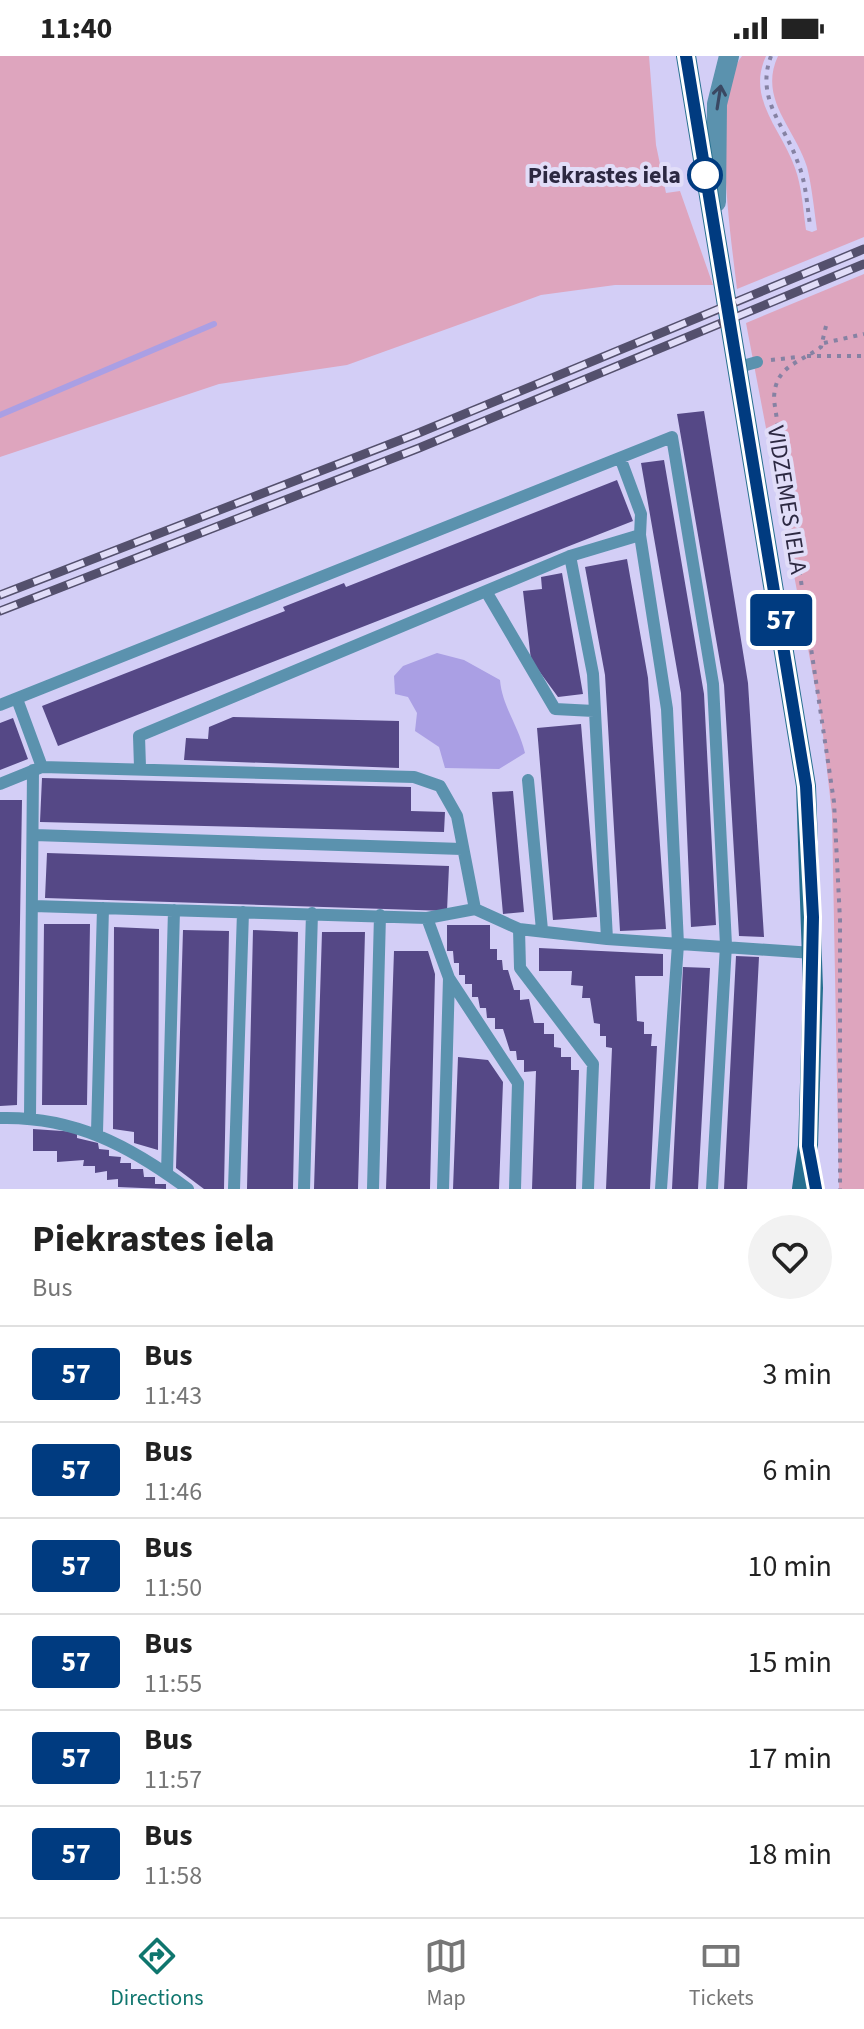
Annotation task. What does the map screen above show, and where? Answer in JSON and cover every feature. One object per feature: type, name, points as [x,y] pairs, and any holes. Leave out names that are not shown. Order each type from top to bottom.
[{"type":"street","name":"VIDZEMES IELA","points":[[686,56],[715,230],[748,364],[800,739],[810,851],[813,953],[808,1146],[802,1189]]},
{"type":"street","points":[[715,230],[716,113],[729,56]]},
{"type":"street","name":"VIDZEMES IELA","points":[[808,1146],[816,1189]]},
{"type":"lane","points":[[0,705],[621,460],[672,437],[713,684],[726,945],[712,1189]]},
{"type":"lane","points":[[621,460],[641,514],[640,535],[667,709],[678,944],[661,1189]]},
{"type":"lane","points":[[140,767],[139,736],[570,556],[640,535]]},
{"type":"lane","points":[[570,556],[593,674],[607,939]]},
{"type":"lane","points":[[487,593],[555,709],[594,711]]},
{"type":"lane","points":[[17,699],[37,768],[30,1117]]},
{"type":"lane","points":[[0,784],[37,768],[140,767],[414,777],[440,786],[457,816],[475,909]]},
{"type":"lane","points":[[528,780],[542,930]]},
{"type":"lane","points":[[34,835],[462,849]]},
{"type":"lane","points":[[33,906],[427,918],[475,909],[519,929],[607,939],[813,953]]},
{"type":"lane","points":[[97,1132],[103,908]]},
{"type":"lane","points":[[167,1173],[174,910]]},
{"type":"lane","points":[[234,1189],[243,912]]},
{"type":"lane","points":[[304,1189],[312,913]]},
{"type":"lane","points":[[373,1189],[380,915]]},
{"type":"lane","points":[[427,918],[449,978],[518,1083],[515,1189]]},
{"type":"lane","points":[[519,929],[520,968],[593,1064],[588,1189]]},
{"type":"lane","points":[[443,1189],[449,978]]},
{"type":"lane","points":[[0,1118],[30,1117],[97,1132],[167,1173],[188,1189]]},
{"type":"path","points":[[771,56],[766,91],[774,117],[800,166],[810,225]]},
{"type":"path","points":[[824,343],[864,334]]},
{"type":"path","points":[[748,364],[818,355],[864,356]]},
{"type":"shaded area","points":[[0,56],[649,56],[656,145],[666,193],[680,191],[713,285],[615,285],[541,295],[347,365],[219,384],[0,457]]},
{"type":"shaded area","points":[[742,56],[766,56],[760,86],[763,100],[795,168],[806,230],[812,232],[817,230],[807,167],[775,100],[773,72],[778,56],[864,56],[864,237],[737,289],[725,168],[725,134],[732,75]]},
{"type":"shaded area","points":[[864,274],[864,1189],[839,1189],[832,814],[821,717],[746,323]]},
{"type":"shaded area","points":[[437,653],[464,660],[500,680],[525,753],[499,769],[445,768],[439,747],[415,731],[417,713],[408,697],[395,694],[394,676],[403,666]]},
{"type":"building","points":[[704,411],[748,683],[764,937],[739,936],[724,685],[677,414]]},
{"type":"building","points":[[664,460],[704,694],[716,925],[691,927],[681,693],[641,463]]},
{"type":"building","points":[[617,480],[633,521],[58,746],[42,706],[285,611],[283,607],[344,583],[346,587]]},
{"type":"building","points":[[627,559],[648,678],[666,929],[620,931],[605,675],[585,567]]},
{"type":"building","points":[[562,573],[583,694],[558,697],[531,660],[523,591],[542,589],[541,577]]},
{"type":"building","points":[[233,717],[399,721],[399,768],[184,760],[186,738],[208,739],[209,727]]},
{"type":"building","points":[[13,718],[28,759],[0,770],[0,723]]},
{"type":"building","points":[[581,724],[597,917],[553,920],[537,728]]},
{"type":"building","points":[[42,778],[411,787],[411,811],[445,812],[444,832],[40,822]]},
{"type":"building","points":[[513,791],[524,912],[503,914],[492,792]]},
{"type":"building","points":[[0,800],[22,800],[17,1105],[0,1106]]},
{"type":"building","points":[[47,853],[449,866],[447,911],[45,898]]},
{"type":"building","points":[[44,924],[90,924],[87,1105],[42,1105]]},
{"type":"building","points":[[447,925],[490,925],[490,949],[497,949],[497,960],[502,960],[503,970],[508,970],[514,990],[520,990],[520,1000],[529,999],[534,1023],[544,1023],[544,1034],[554,1034],[554,1047],[561,1048],[561,1057],[571,1057],[571,1070],[579,1070],[576,1189],[532,1189],[536,1071],[524,1072],[524,1060],[517,1060],[516,1051],[510,1051],[503,1029],[495,1029],[495,1018],[487,1018],[486,1008],[480,1008],[478,997],[472,997],[472,984],[465,984],[465,975],[459,975],[459,963],[454,963],[453,951],[447,951]]},
{"type":"building","points":[[114,927],[159,929],[158,1150],[134,1143],[134,1132],[113,1129]]},
{"type":"building","points":[[183,930],[229,931],[224,1189],[204,1189],[176,1168]]},
{"type":"building","points":[[253,930],[298,932],[293,1189],[247,1189]]},
{"type":"building","points":[[322,932],[365,932],[358,1189],[314,1189]]},
{"type":"building","points":[[539,948],[663,954],[663,976],[635,976],[637,1021],[644,1022],[644,1034],[652,1034],[651,1046],[657,1046],[650,1189],[606,1189],[612,1048],[606,1047],[606,1036],[600,1036],[600,1024],[594,1023],[590,998],[582,998],[583,986],[571,985],[572,971],[539,971]]},
{"type":"building","points":[[394,951],[428,951],[435,974],[430,1189],[386,1189]]},
{"type":"building","points":[[736,956],[759,957],[747,1189],[724,1189]]},
{"type":"building","points":[[683,967],[710,968],[698,1189],[672,1189]]},
{"type":"building","points":[[458,1057],[488,1060],[503,1082],[499,1189],[453,1189]]},
{"type":"building","points":[[33,1129],[77,1132],[77,1138],[98,1143],[99,1149],[109,1150],[109,1156],[121,1157],[120,1163],[131,1163],[131,1169],[143,1169],[144,1177],[155,1177],[155,1184],[166,1184],[166,1189],[118,1187],[118,1179],[107,1180],[107,1171],[95,1173],[95,1166],[83,1166],[84,1160],[57,1162],[57,1151],[33,1151]]},
{"type":"waterway","points":[[0,415],[214,324]]},
{"type":"railway","points":[[0,595],[416,434],[864,249]]},
{"type":"railway","points":[[0,611],[419,448],[864,264]]},
{"type":"bus line","name":"57","points":[[686,56],[806,786],[813,917],[808,1146],[816,1189]]},
{"type":"place","name":"Piekrastes iela","points":[[705,175]]}]
